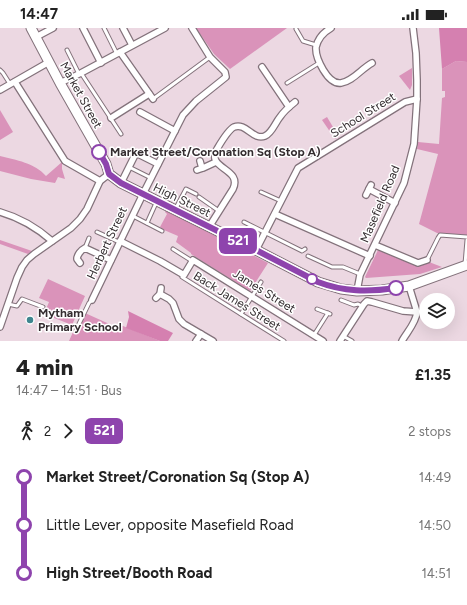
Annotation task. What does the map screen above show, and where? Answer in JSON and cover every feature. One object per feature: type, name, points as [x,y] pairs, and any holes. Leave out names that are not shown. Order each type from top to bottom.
[{"type":"main road","name":"Market Street","points":[[31,28],[106,164],[109,174]]},
{"type":"main road","name":"High Street","points":[[109,174],[121,183],[318,282],[329,286],[357,291],[382,290],[409,286],[466,265]]},
{"type":"street","points":[[36,38],[53,28]]},
{"type":"street","points":[[83,28],[101,63]]},
{"type":"street","points":[[123,28],[132,46]]},
{"type":"street","points":[[60,82],[80,74],[165,28]]},
{"type":"street","points":[[192,28],[210,57]]},
{"type":"street","points":[[331,28],[321,36],[316,49],[319,63],[329,79],[333,82],[342,83],[354,77],[364,64],[372,63]]},
{"type":"street","name":"Masefield Road","points":[[357,291],[360,274],[404,183],[414,144],[417,99],[416,52],[413,28]]},
{"type":"street","points":[[111,118],[151,96],[118,53]]},
{"type":"street","name":"Herbert Street","points":[[93,298],[132,216],[183,116],[196,101],[226,77],[225,72],[210,57]]},
{"type":"street","points":[[0,90],[49,62]]},
{"type":"street","points":[[262,67],[289,107]]},
{"type":"street","points":[[13,83],[28,102],[65,161],[100,181]]},
{"type":"street","name":"School Street","points":[[256,250],[298,168],[405,102],[417,99]]},
{"type":"street","points":[[209,227],[233,189],[235,183],[232,175],[216,162],[214,157],[215,152],[229,131],[238,126],[243,127],[255,135],[261,137],[265,136],[270,133],[280,117],[289,107],[296,102]]},
{"type":"street","points":[[145,113],[175,131]]},
{"type":"street","points":[[121,183],[136,153],[158,164]]},
{"type":"street","points":[[200,161],[200,169],[216,162]]},
{"type":"street","points":[[0,327],[22,267],[34,254],[71,228],[80,219],[88,209],[100,181],[109,174]]},
{"type":"street","points":[[369,190],[395,203]]},
{"type":"street","points":[[0,212],[24,221],[39,230],[52,241]]},
{"type":"street","points":[[275,214],[370,256]]},
{"type":"street","points":[[120,242],[160,261],[184,275],[192,261]]},
{"type":"street","points":[[375,245],[418,263],[427,260]]},
{"type":"street","points":[[80,263],[77,257],[85,248],[111,260]]},
{"type":"street","name":"James Street","points":[[192,261],[318,339]]},
{"type":"street","points":[[402,341],[415,320],[417,312],[409,286]]},
{"type":"street","points":[[159,293],[169,299],[179,319],[184,324],[213,341]]},
{"type":"street","points":[[93,298],[101,299]]},
{"type":"street","points":[[342,338],[365,302],[369,301],[403,311],[417,312]]},
{"type":"street","points":[[196,341],[201,334]]},
{"type":"lane","points":[[104,28],[118,53]]},
{"type":"lane","points":[[296,29],[303,41],[317,45]]},
{"type":"lane","points":[[68,50],[80,74],[111,118],[120,134]]},
{"type":"lane","points":[[151,96],[210,57]]},
{"type":"lane","points":[[287,83],[319,63]]},
{"type":"lane","points":[[0,70],[13,83]]},
{"type":"lane","points":[[129,167],[151,178]]},
{"type":"lane","points":[[175,210],[186,189],[196,194]]},
{"type":"lane","points":[[261,192],[281,202]]},
{"type":"lane","points":[[200,197],[219,211]]},
{"type":"lane","points":[[147,223],[157,201]]},
{"type":"lane","points":[[132,216],[162,230]]},
{"type":"lane","points":[[244,222],[302,251],[305,249]]},
{"type":"lane","points":[[97,232],[120,242]]},
{"type":"lane","points":[[427,260],[440,235],[467,239],[466,265]]},
{"type":"lane","points":[[85,248],[89,238]]},
{"type":"lane","points":[[174,249],[192,261]]},
{"type":"lane","points":[[308,256],[332,267],[344,266],[360,274]]},
{"type":"lane","name":"Back James Street","points":[[184,275],[182,278],[284,341]]},
{"type":"lane","points":[[241,314],[261,282]]},
{"type":"lane","points":[[76,330],[88,302],[93,298]]},
{"type":"lane","points":[[8,304],[17,306],[22,299],[43,307]]},
{"type":"lane","points":[[341,300],[354,305],[358,304],[362,306]]},
{"type":"lane","points":[[317,309],[329,314],[318,339]]},
{"type":"lane","points":[[342,338],[352,341]]},
{"type":"shaded area","points":[[196,28],[287,28],[230,69],[214,54]]},
{"type":"shaded area","points":[[439,28],[467,28],[467,62],[456,61],[442,69]]},
{"type":"shaded area","points":[[456,61],[467,62],[467,236],[437,233],[419,224],[438,154],[417,149],[418,142],[439,144],[442,98],[445,97],[445,91],[442,91],[442,69]]},
{"type":"shaded area","points":[[412,68],[412,85],[410,90],[399,76]]},
{"type":"shaded area","points":[[0,110],[13,132],[0,140]]},
{"type":"shaded area","points":[[327,117],[339,137],[335,139],[322,120]]},
{"type":"shaded area","points":[[0,156],[31,165],[46,176],[62,162],[62,169],[65,179],[58,177],[55,183],[31,179],[0,171]]},
{"type":"shaded area","points":[[166,210],[268,263],[250,291],[191,254],[176,242],[178,236],[160,227],[167,214],[165,212]]},
{"type":"shaded area","points":[[0,240],[32,251],[28,254],[0,244]]},
{"type":"shaded area","points":[[378,250],[416,266],[429,262],[442,267],[420,274],[366,278],[365,277]]},
{"type":"shaded area","points":[[48,279],[85,296],[72,325],[44,314],[49,302],[39,298]]},
{"type":"shaded area","points":[[128,311],[173,333],[168,341],[160,341],[126,328],[129,317]]},
{"type":"shaded area","points":[[85,313],[116,327],[118,324],[160,341],[69,341],[73,332],[76,332]]},
{"type":"bus line","name":"521","points":[[99,152],[106,164],[109,174],[121,183],[318,282],[341,289],[357,291],[396,288]]},
{"type":"place","name":"Market Street/Coronation Sq (Stop A)","points":[[99,152]]},
{"type":"place","name":"Mytham Primary School","points":[[30,320]]}]
